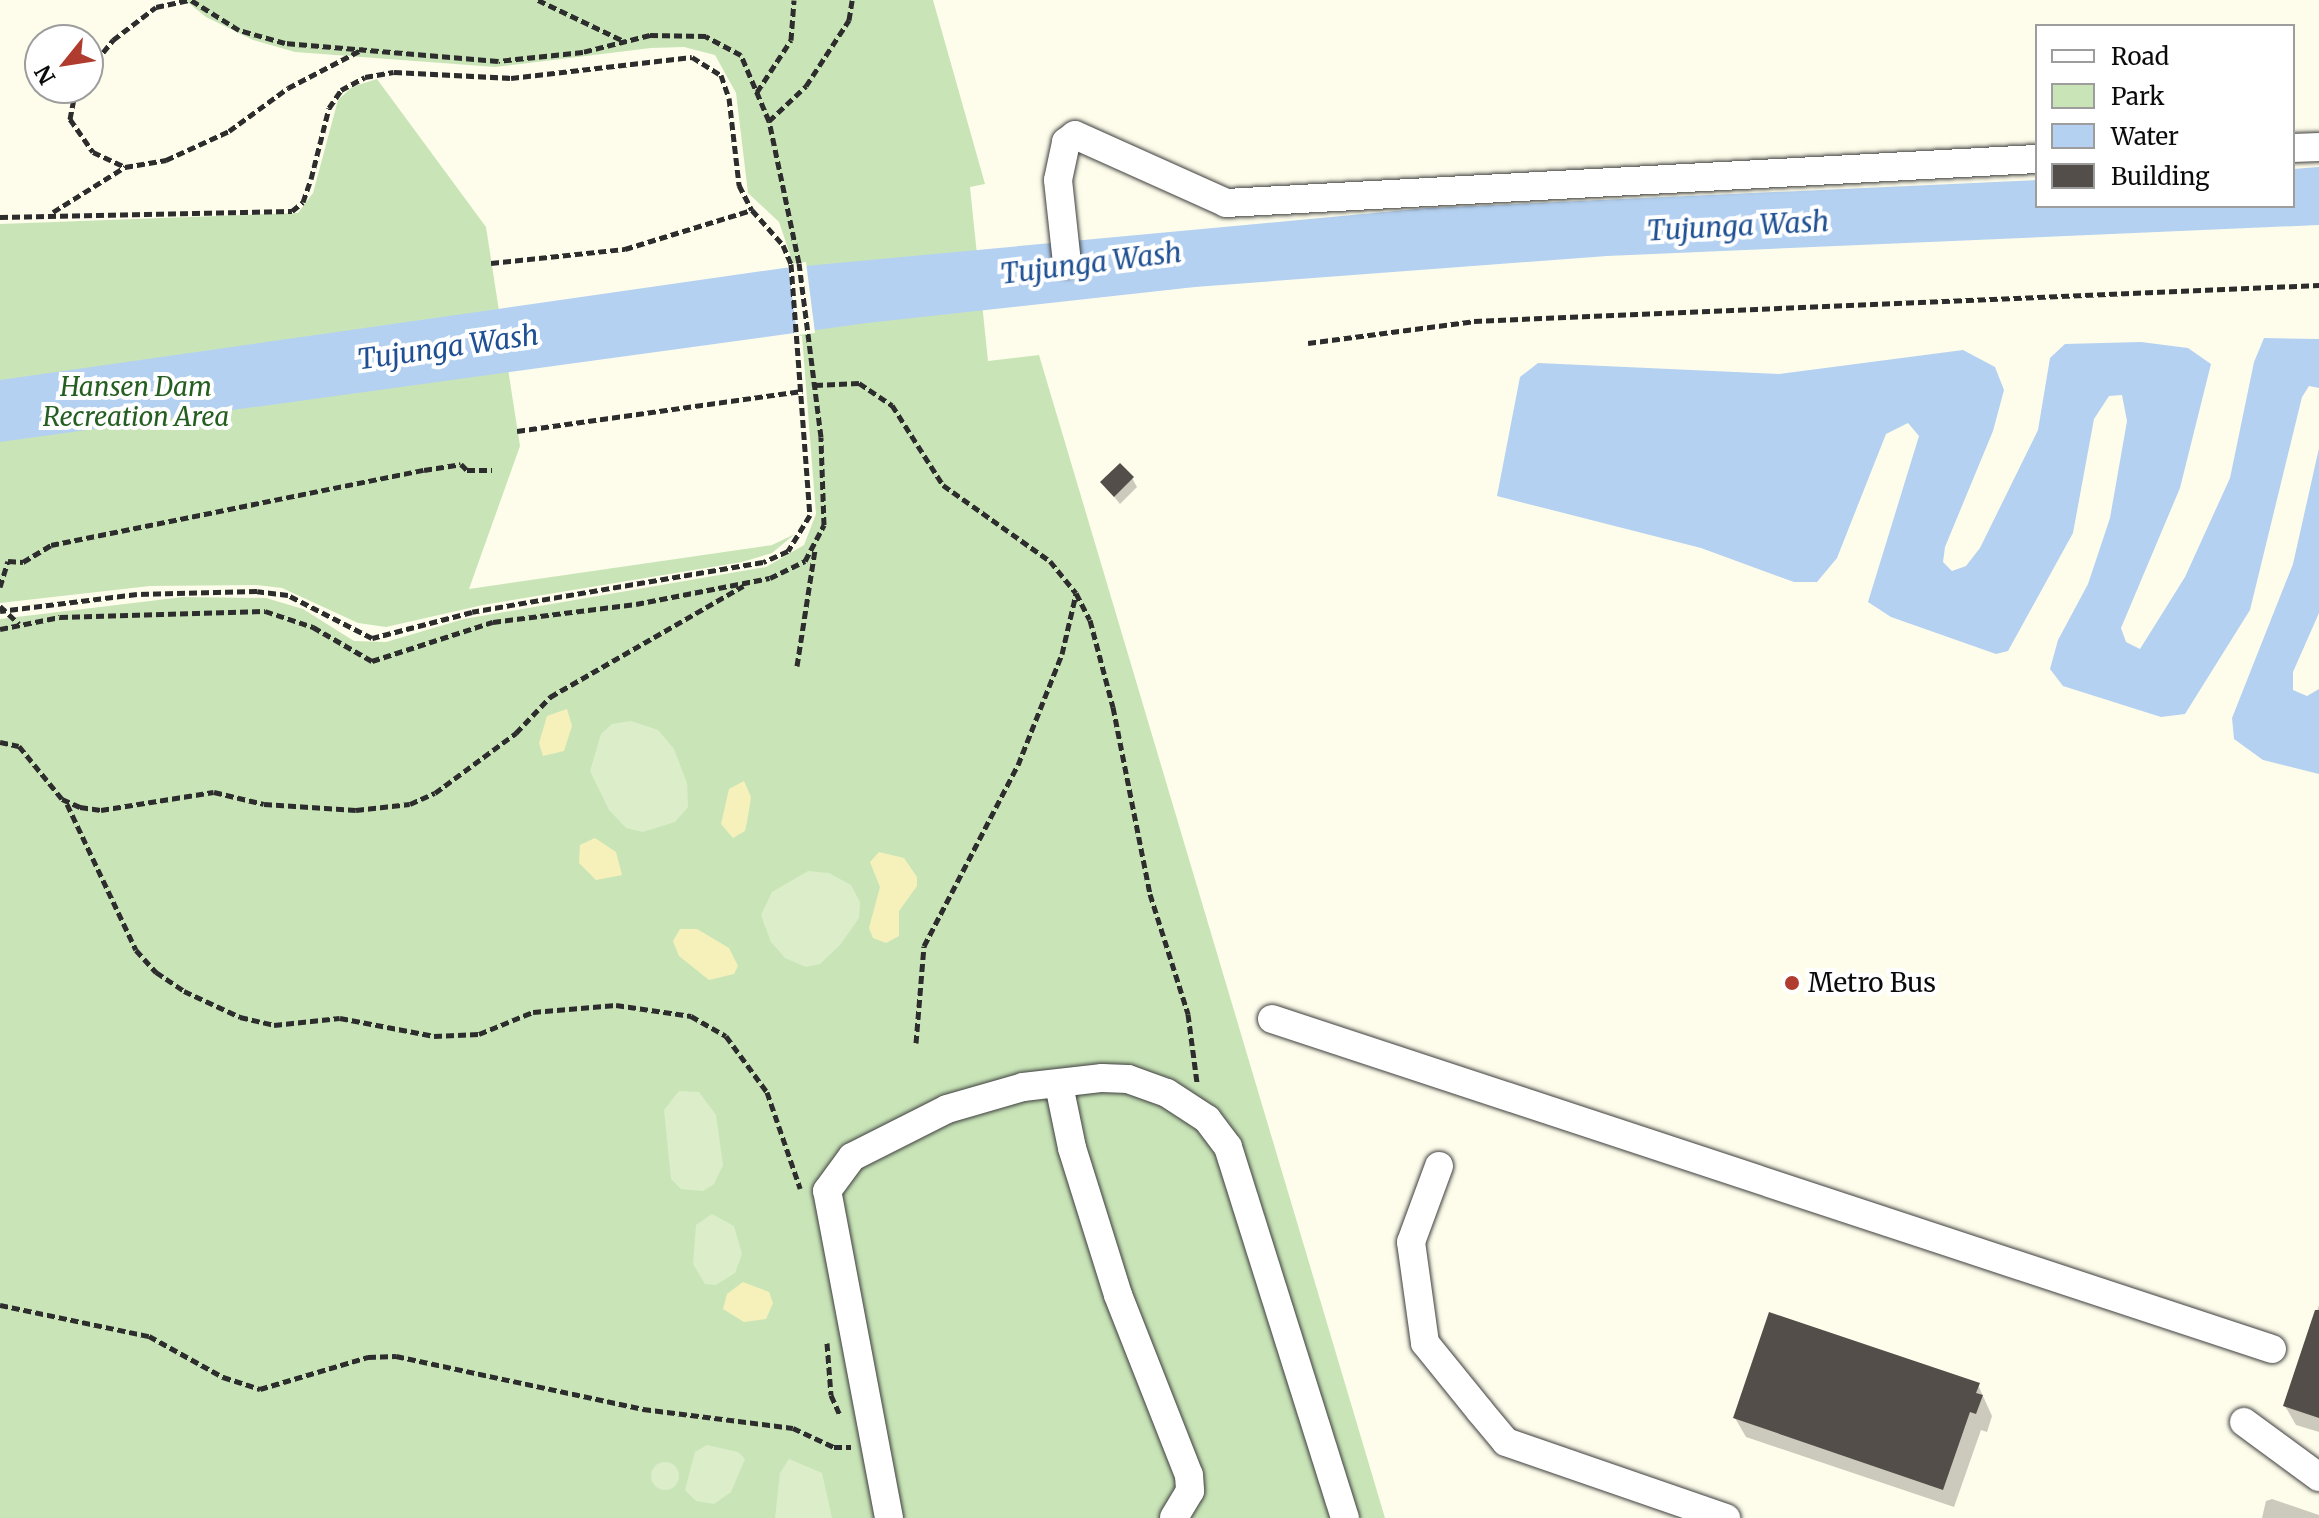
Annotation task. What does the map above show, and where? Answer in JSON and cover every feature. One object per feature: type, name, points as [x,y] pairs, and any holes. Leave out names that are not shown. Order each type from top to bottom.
[{"type":"street","points":[[1067,263],[1058,180],[1066,142],[1075,135],[1226,203],[2035,159]]},
{"type":"street","points":[[2295,148],[2319,147]]},
{"type":"street","points":[[1272,1019],[2272,1349]]},
{"type":"street","points":[[889,1518],[827,1191],[852,1157],[947,1109],[1023,1087],[1128,1079],[1194,1110],[1228,1147],[1244,1187],[1345,1518]]},
{"type":"street","points":[[1059,1085],[1072,1148],[1118,1295],[1189,1475],[1190,1491],[1174,1518]]},
{"type":"street","points":[[1439,1166],[1411,1242],[1425,1343],[1480,1411],[1506,1442],[1726,1518]]},
{"type":"street","points":[[2244,1422],[2319,1477]]},
{"type":"path","points":[[104,51],[113,40],[156,7],[190,0],[239,30],[285,43],[498,61],[583,52],[650,35],[706,36],[741,55],[769,121],[799,263],[826,488],[824,525],[806,588],[797,666]]},
{"type":"path","points":[[538,0],[625,42]]},
{"type":"path","points":[[756,92],[791,40],[794,0]]},
{"type":"path","points":[[769,121],[806,86],[849,20],[852,0]]},
{"type":"path","points":[[52,212],[125,167],[166,160],[229,131],[288,88],[363,49]]},
{"type":"path","points":[[0,217],[52,212],[292,211],[303,202],[329,108],[341,90],[365,77],[394,72],[511,78],[692,57],[721,75],[729,98],[739,185],[752,210],[779,239],[791,264],[799,335],[810,515],[788,551],[763,562],[472,612],[372,638],[288,595],[257,591],[137,594],[1,609]]},
{"type":"path","points":[[73,104],[70,119],[93,152],[125,167]]},
{"type":"path","points":[[491,263],[625,249],[752,210]]},
{"type":"path","points":[[1308,343],[1474,321],[2319,285]]},
{"type":"path","points":[[799,335],[810,350]]},
{"type":"path","points":[[815,385],[859,383],[892,405],[943,485],[1050,561],[1076,593],[1090,620],[1133,789],[1150,894],[1188,1014],[1198,1076],[1194,1110]]},
{"type":"path","points":[[517,431],[802,391]]},
{"type":"path","points":[[0,587],[8,561],[23,562],[51,545],[436,468],[461,464],[467,470],[492,470]]},
{"type":"path","points":[[0,629],[20,624],[183,611],[265,611],[292,616],[372,661],[493,622],[747,583],[793,571],[817,546]]},
{"type":"path","points":[[67,804],[101,810],[214,792],[264,804],[356,810],[410,804],[435,793],[516,733],[550,697],[747,583]]},
{"type":"path","points":[[916,1043],[924,946],[1018,765],[1062,654],[1076,593]]},
{"type":"path","points":[[1,609],[20,624]]},
{"type":"path","points":[[0,742],[19,746],[67,804],[136,950],[156,972],[184,991],[240,1017],[274,1025],[340,1018],[434,1036],[479,1034],[533,1012],[616,1005],[691,1016],[726,1036],[767,1092],[801,1191]]},
{"type":"path","points":[[0,1305],[149,1336],[223,1377],[260,1389],[368,1357],[396,1356],[643,1409],[793,1428],[834,1447],[855,1447]]},
{"type":"path","points":[[826,1332],[831,1395],[843,1421]]},
{"type":"path","points":[[849,1434],[857,1461]]},
{"type":"green space","points":[[185,0],[933,0],[985,184],[970,187],[988,361],[1039,355],[1385,1518],[0,1518],[0,619],[183,597],[266,598],[303,609],[354,641],[386,642],[464,619],[766,567],[804,545],[816,514],[802,336],[797,335],[788,264],[793,263],[779,222],[748,193],[736,93],[715,55],[684,47],[651,48],[495,67],[295,52],[253,40],[206,17]]},
{"type":"green space","name":"Hansen Dam Recreation Area","points":[[377,79],[486,227],[520,446],[469,589],[772,545],[795,534],[772,553],[742,562],[483,605],[386,627],[358,623],[282,588],[256,585],[150,586],[0,603],[0,224],[298,213],[313,193],[338,100],[352,87]]},
{"type":"green space","points":[[631,721],[658,730],[674,749],[687,783],[688,807],[675,822],[643,832],[626,828],[609,810],[590,771],[601,734],[612,724]]},
{"type":"green space","points":[[808,871],[829,873],[851,885],[860,902],[859,918],[840,945],[820,964],[806,967],[785,958],[771,942],[761,915],[772,892]]},
{"type":"green space","points":[[679,1091],[699,1092],[716,1115],[723,1165],[714,1184],[703,1191],[681,1189],[671,1179],[664,1110]]},
{"type":"green space","points":[[712,1214],[734,1226],[742,1254],[735,1273],[716,1285],[705,1284],[693,1264],[696,1225]]},
{"type":"green space","points":[[707,1445],[738,1452],[745,1459],[731,1492],[714,1504],[696,1501],[685,1490],[695,1452]]},
{"type":"green space","points":[[789,1459],[822,1473],[832,1518],[775,1518],[780,1473]]},
{"type":"green space","points":[[665,1462],[675,1466],[679,1476],[675,1486],[665,1490],[655,1486],[651,1476],[655,1466]]},
{"type":"sand","points":[[567,709],[572,726],[564,751],[543,756],[539,743],[547,716]]},
{"type":"sand","points":[[744,781],[751,797],[747,822],[745,831],[733,838],[721,824],[729,789]]},
{"type":"sand","points":[[595,838],[616,852],[622,875],[596,880],[579,863],[580,845]]},
{"type":"sand","points":[[879,852],[904,858],[917,877],[917,886],[899,911],[899,936],[886,943],[873,938],[869,928],[880,887],[870,862]]},
{"type":"sand","points":[[680,929],[697,929],[729,948],[738,966],[734,974],[709,980],[679,956],[673,941]]},
{"type":"sand","points":[[743,1282],[769,1292],[773,1303],[766,1319],[744,1322],[723,1309],[727,1294]]},
{"type":"water","name":"Tujunga Wash","points":[[2319,167],[2319,225],[1607,256],[1195,287],[867,323],[0,442],[0,380],[784,268],[1427,208],[2035,180],[2035,208],[2295,208],[2295,169]]},
{"type":"water","points":[[2264,338],[2319,339],[2319,388],[2309,386],[2302,397],[2250,610],[2185,714],[2161,717],[2063,686],[2050,669],[2058,640],[2088,584],[2110,518],[2127,421],[2122,395],[2109,396],[2094,419],[2073,533],[2008,651],[1996,654],[1891,617],[1868,602],[1919,436],[1908,423],[1886,434],[1837,558],[1817,582],[1794,582],[1701,548],[1497,496],[1520,377],[1538,363],[1779,374],[1963,350],[1995,367],[2004,390],[1993,431],[1945,547],[1943,562],[1952,571],[1966,566],[1980,548],[2038,430],[2050,358],[2065,344],[2141,342],[2188,348],[2211,364],[2180,488],[2121,628],[2126,642],[2140,649],[2185,577],[2230,478],[2254,362]]},
{"type":"water","points":[[2319,448],[2319,613],[2293,672],[2293,690],[2307,696],[2319,689],[2319,774],[2263,760],[2234,739],[2232,718],[2293,564]]},
{"type":"pier","points":[[806,262],[815,333],[797,335],[788,264]]},
{"type":"building","points":[[1120,463],[1134,477],[1114,497],[1100,482]]},
{"type":"building","points":[[2315,1310],[2319,1310],[2319,1418],[2283,1406]]},
{"type":"building","points":[[1769,1312],[1980,1383],[1976,1393],[1983,1395],[1976,1414],[1970,1412],[1943,1490],[1733,1418]]},
{"type":"place","name":"Metro Bus","points":[[1792,983]]}]
